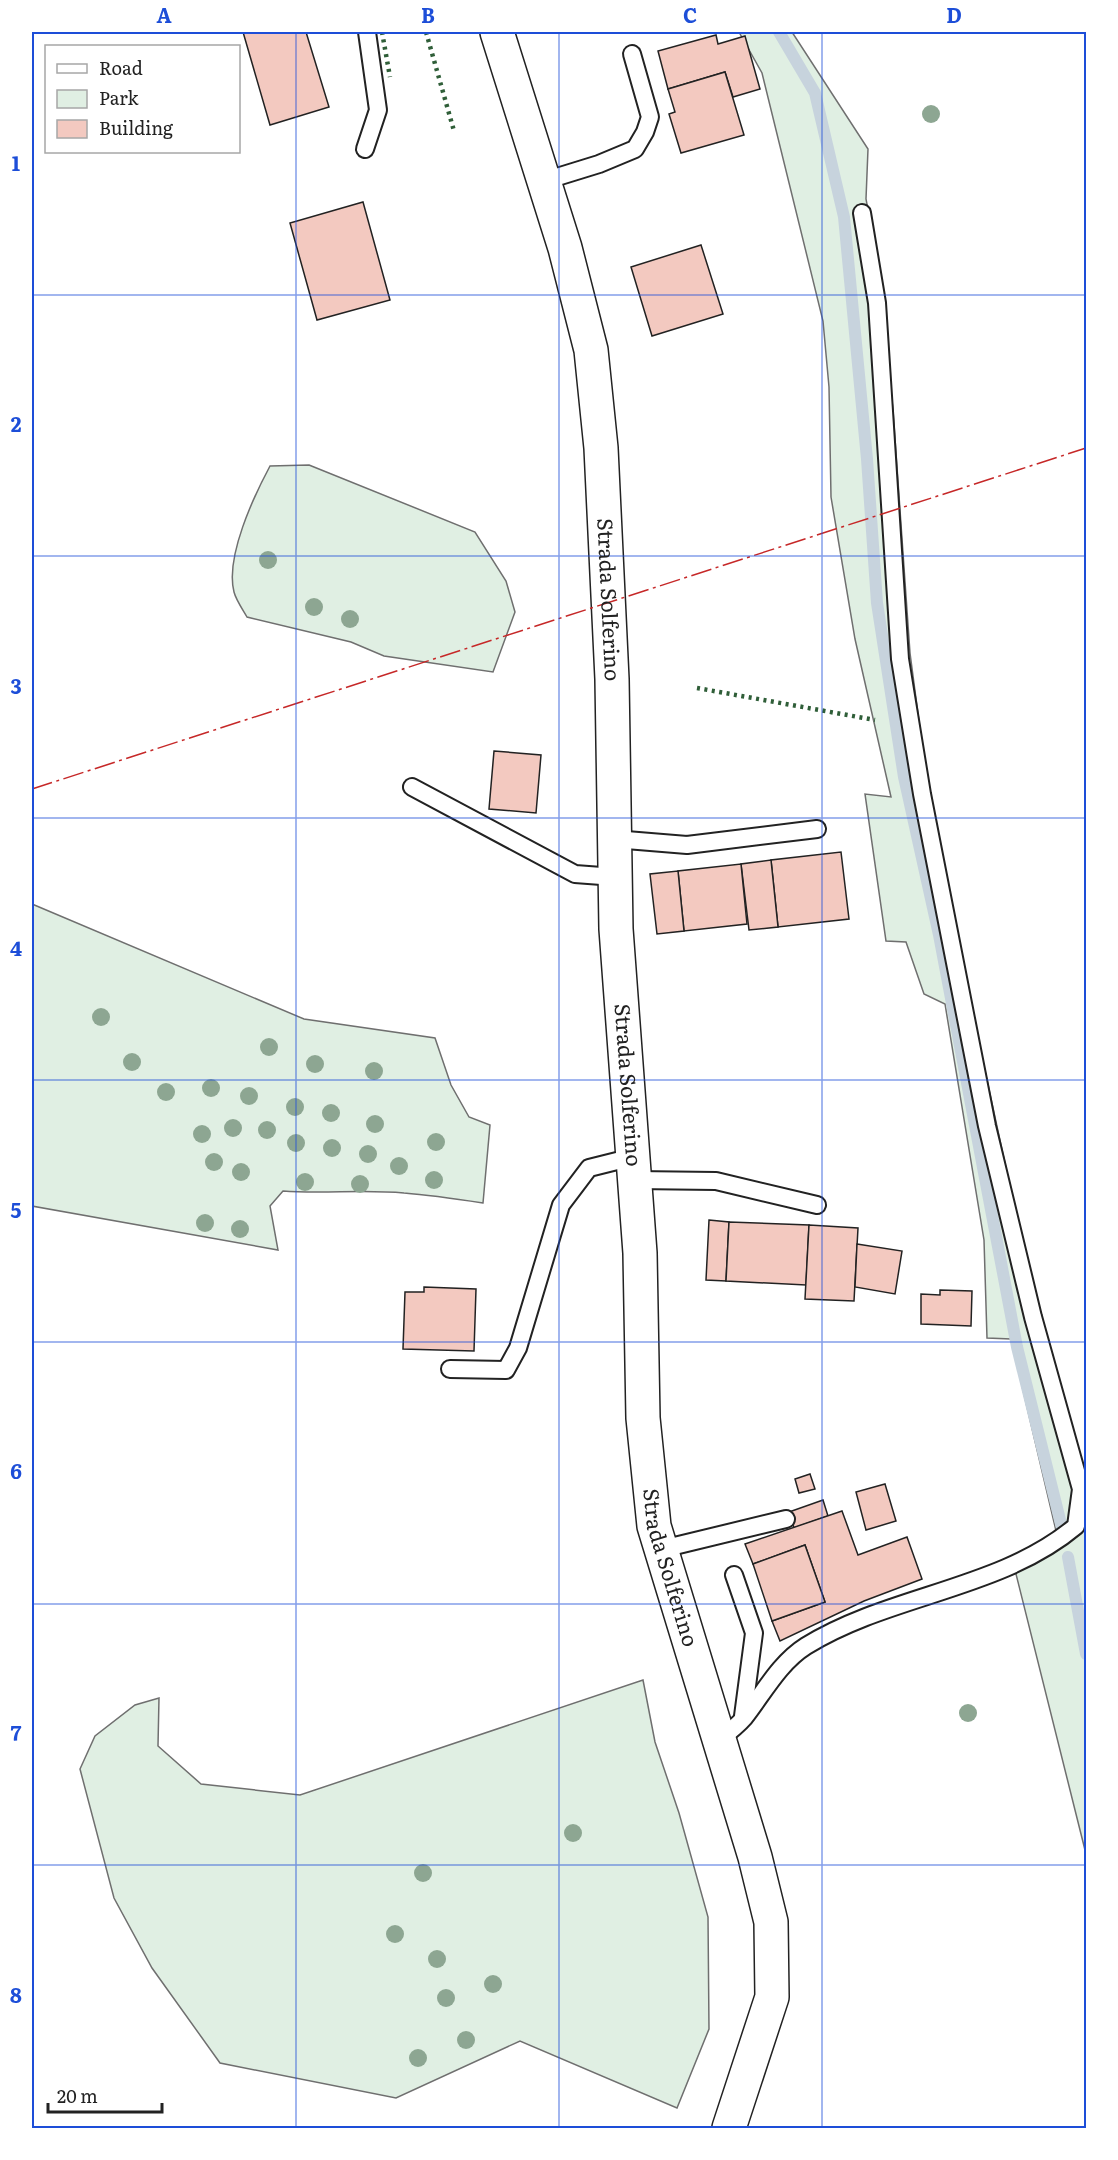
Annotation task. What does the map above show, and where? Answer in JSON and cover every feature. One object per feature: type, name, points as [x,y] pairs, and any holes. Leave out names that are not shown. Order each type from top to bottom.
[{"type":"street","name":"Strada Solferino","points":[[497,32],[544,181],[591,350],[602,448],[612,679],[616,929],[640,1253],[643,1418],[654,1526],[731,1730],[755,1857],[771,1922],[772,1997],[729,2128]]},
{"type":"lane","points":[[365,149],[378,110],[368,32]]},
{"type":"lane","points":[[544,181],[599,164],[635,149],[645,132],[650,117],[632,54]]},
{"type":"lane","points":[[731,1730],[775,1676],[805,1647],[880,1611],[976,1579],[1053,1545],[1076,1526],[1081,1489],[1033,1317],[987,1125],[922,794],[900,659],[878,315],[862,213]]},
{"type":"lane","points":[[412,787],[575,874],[615,877]]},
{"type":"lane","points":[[614,839],[687,845],[817,829]]},
{"type":"lane","points":[[450,1369],[506,1370],[518,1348],[561,1205],[589,1168],[634,1169],[716,1181],[817,1205]]},
{"type":"lane","points":[[662,1549],[786,1519]]},
{"type":"lane","points":[[731,1730],[754,1633],[734,1575]]},
{"type":"green space","points":[[739,32],[792,32],[868,149],[866,199],[877,259],[893,410],[910,653],[934,835],[1022,1242],[1082,1474],[1086,1471],[1086,1854],[1015,1570],[1057,1535],[1011,1339],[987,1338],[984,1240],[945,1004],[924,994],[906,942],[886,941],[865,794],[891,797],[855,639],[831,497],[829,387],[823,321],[762,73]]},
{"type":"green space","points":[[309,465],[475,532],[506,581],[515,612],[493,672],[384,656],[351,642],[247,617],[235,595],[232,578],[237,545],[249,510],[270,466]]},
{"type":"green space","points":[[32,904],[304,1019],[435,1038],[451,1085],[469,1117],[490,1125],[483,1203],[389,1192],[283,1191],[270,1206],[278,1250],[32,1206]]},
{"type":"green space","points":[[643,1680],[655,1742],[679,1813],[708,1917],[709,2029],[677,2108],[520,2041],[396,2098],[220,2063],[152,1968],[114,1898],[80,1769],[95,1736],[135,1705],[159,1698],[158,1746],[201,1784],[300,1795]]},
{"type":"building","points":[[243,32],[306,32],[329,107],[270,125]]},
{"type":"building","points":[[716,35],[718,44],[745,36],[760,89],[733,97],[725,72],[668,89],[658,51]]},
{"type":"building","points":[[725,72],[744,135],[681,153],[669,114],[675,112],[668,89]]},
{"type":"building","points":[[363,202],[390,300],[317,320],[290,223]]},
{"type":"building","points":[[701,245],[723,314],[652,336],[631,267]]},
{"type":"building","points":[[494,751],[541,755],[536,813],[489,809]]},
{"type":"building","points":[[841,852],[849,919],[778,927],[771,860]]},
{"type":"building","points":[[771,860],[778,927],[749,930],[741,864]]},
{"type":"building","points":[[741,864],[747,924],[684,931],[678,871]]},
{"type":"building","points":[[678,871],[684,931],[657,934],[650,874]]},
{"type":"building","points":[[709,1220],[729,1222],[726,1281],[706,1280]]},
{"type":"building","points":[[729,1222],[809,1225],[806,1285],[726,1281]]},
{"type":"building","points":[[809,1225],[858,1228],[854,1301],[805,1299]]},
{"type":"building","points":[[857,1244],[902,1251],[895,1294],[855,1287]]},
{"type":"building","points":[[424,1287],[476,1289],[474,1351],[403,1349],[405,1292],[424,1292]]},
{"type":"building","points":[[940,1290],[972,1291],[971,1326],[921,1324],[921,1294],[940,1295]]},
{"type":"building","points":[[810,1474],[815,1489],[799,1493],[795,1479]]},
{"type":"building","points":[[885,1484],[896,1521],[866,1530],[856,1492]]},
{"type":"building","points":[[823,1500],[828,1516],[794,1528],[789,1512]]},
{"type":"building","points":[[842,1511],[858,1555],[907,1537],[922,1579],[864,1601],[780,1641],[772,1621],[825,1602],[805,1545],[753,1564],[745,1544]]},
{"type":"building","points":[[805,1545],[825,1602],[772,1621],[753,1564]]},
{"type":"waterway","points":[[779,32],[815,93],[844,217],[867,459],[877,603],[904,777],[939,935],[1017,1347],[1062,1528]]},
{"type":"waterway","points":[[1068,1557],[1086,1654]]},
{"type":"hedge","points":[[382,32],[390,77]]},
{"type":"hedge","points":[[426,32],[454,131]]},
{"type":"hedge","points":[[697,688],[875,720]]},
{"type":"power","points":[[32,789],[1086,448]]}]
